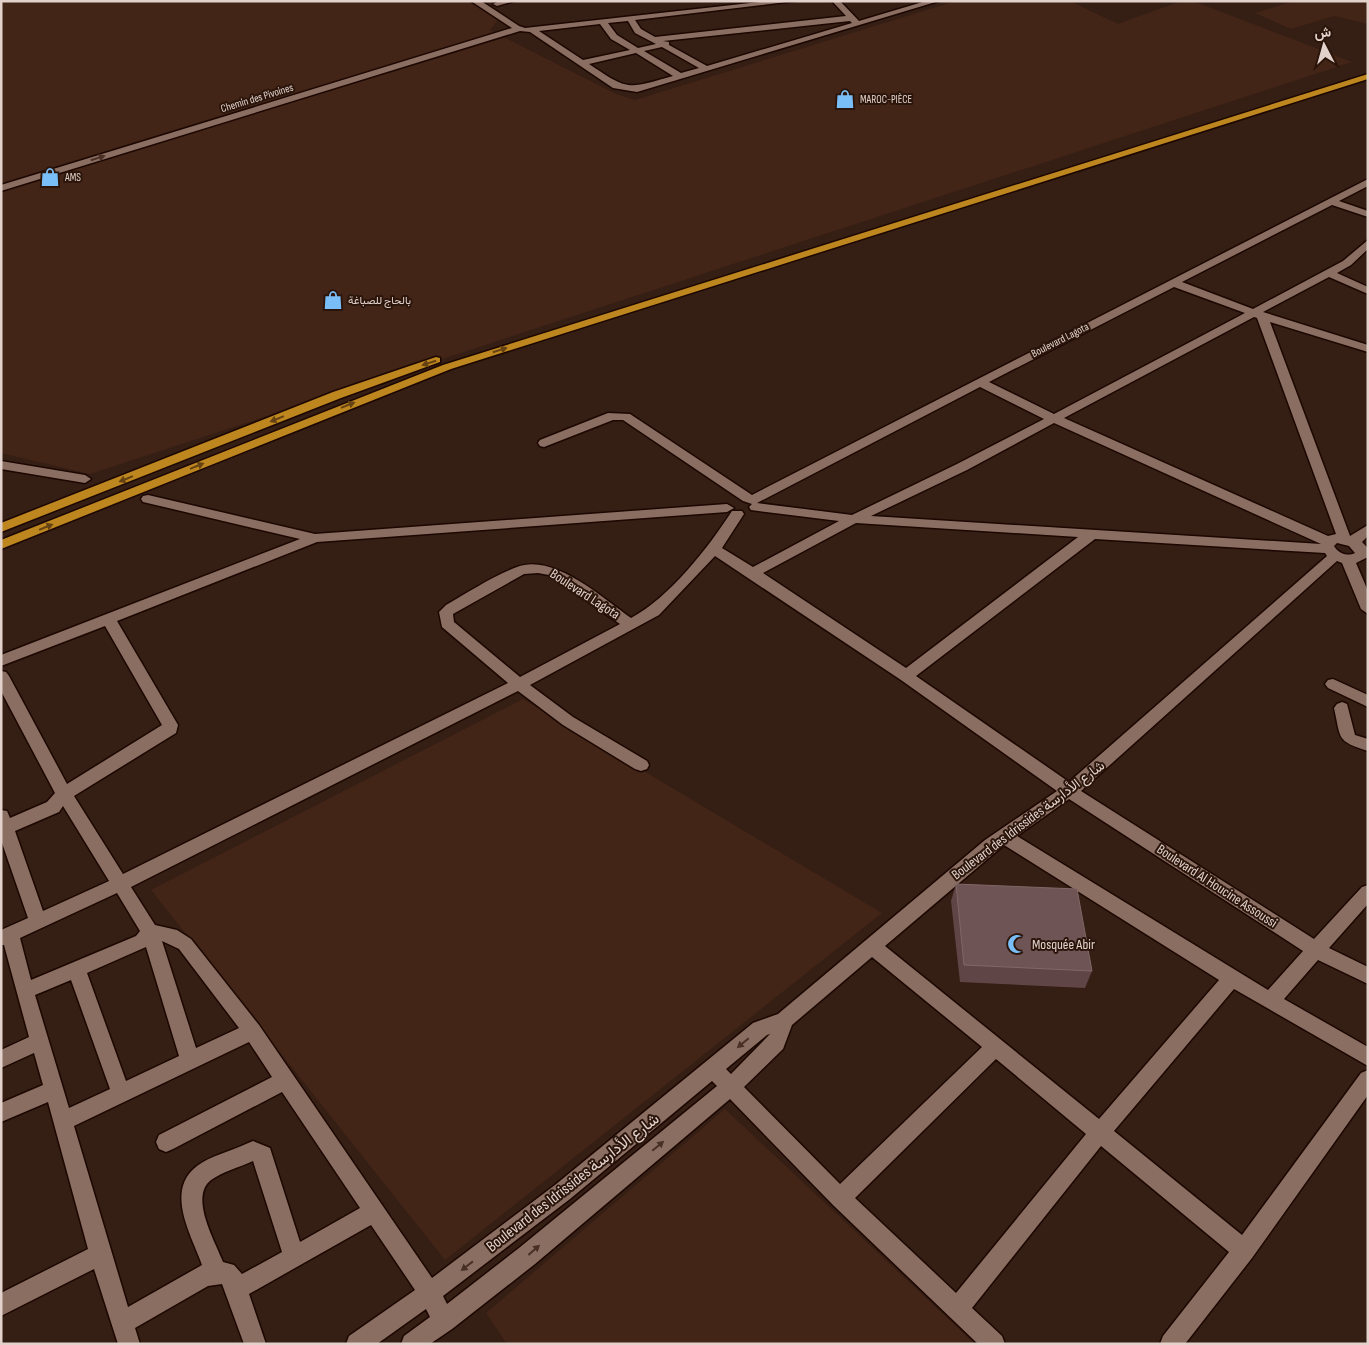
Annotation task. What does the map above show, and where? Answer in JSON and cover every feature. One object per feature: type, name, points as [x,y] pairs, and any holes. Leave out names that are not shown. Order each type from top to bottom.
[{"type":"highway","points":[[1,528],[337,395],[404,371],[1366,69]]},
{"type":"highway","points":[[1,545],[447,367],[1366,69]]},
{"type":"street","points":[[475,1],[518,24],[533,26],[602,21],[732,5]]},
{"type":"street","points":[[495,3],[510,1]]},
{"type":"street","points":[[533,26],[732,5],[791,1]]},
{"type":"street","points":[[836,1],[858,25]]},
{"type":"street","points":[[533,26],[616,86],[626,89],[645,88],[934,1]]},
{"type":"street","points":[[495,3],[518,24]]},
{"type":"street","points":[[732,5],[742,23]]},
{"type":"street","points":[[630,18],[637,30],[706,69]]},
{"type":"street","points":[[583,63],[662,45],[742,23],[851,18]]},
{"type":"street","points":[[602,21],[609,32],[636,51],[681,77]]},
{"type":"street","name":"Chemin des Pivoines","points":[[1,188],[189,130],[518,24]]},
{"type":"street","points":[[653,40],[695,36]]},
{"type":"street","name":"Boulevard Lagota","points":[[752,502],[979,382],[1368,182]]},
{"type":"street","points":[[1332,201],[1368,214]]},
{"type":"street","points":[[753,573],[854,519],[962,467],[1053,418],[1258,314],[1347,263],[1368,243]]},
{"type":"street","points":[[1329,273],[1368,290]]},
{"type":"street","points":[[1172,282],[1258,314],[1368,349]]},
{"type":"street","points":[[1258,314],[1356,544]]},
{"type":"street","points":[[979,382],[1335,551],[1368,609]]},
{"type":"street","points":[[544,443],[612,416],[630,418],[752,502]]},
{"type":"street","points":[[1,465],[85,479]]},
{"type":"street","points":[[732,511],[726,502],[731,498],[740,496],[752,502],[854,519],[1093,533],[1335,551],[1356,544],[1368,529]]},
{"type":"street","points":[[148,499],[316,538],[732,511],[747,514],[752,502]]},
{"type":"street","name":"Boulevard Lagota","points":[[519,684],[654,612],[714,550],[732,511]]},
{"type":"street","points":[[906,676],[1093,533]]},
{"type":"street","points":[[1,661],[316,538]]},
{"type":"street","name":"Boulevard des Idrissides شارع الأدارسة","points":[[357,1344],[430,1294],[550,1202],[760,1029],[786,1020],[871,945],[1004,836],[1091,774],[1335,551],[1354,560],[1362,555],[1356,544]]},
{"type":"street","name":"Boulevard Al Houcine Assoussi","points":[[714,550],[753,573],[906,676],[1069,791],[1316,950],[1368,976]]},
{"type":"street","name":"Boulevard Lagota","points":[[630,624],[554,572],[538,568],[521,570],[446,612],[447,624],[519,684],[568,721],[641,765]]},
{"type":"street","points":[[38,920],[7,848],[4,822],[54,807],[64,794],[171,727],[108,618]]},
{"type":"street","points":[[1,676],[64,794],[150,932],[190,1060]]},
{"type":"street","points":[[129,1344],[100,1254],[64,1121],[6,936],[120,884],[519,684]]},
{"type":"street","points":[[1333,684],[1368,702]]},
{"type":"street","points":[[1342,708],[1348,737],[1351,740],[1368,745]]},
{"type":"street","points":[[1004,836],[1232,978],[1368,1057]]},
{"type":"street","points":[[1270,1001],[1368,892]]},
{"type":"street","points":[[24,991],[142,941],[150,932]]},
{"type":"street","points":[[150,932],[171,935],[185,944],[252,1031],[284,1081],[430,1294],[429,1335]]},
{"type":"street","points":[[871,945],[1101,1131],[1244,1250]]},
{"type":"street","points":[[76,969],[121,1093]]},
{"type":"street","points":[[958,1308],[1101,1131],[1232,978]]},
{"type":"street","name":"Boulevard des Idrissides شارع الأدارسة","points":[[429,1335],[528,1256],[731,1086],[776,1042],[786,1020]]},
{"type":"street","points":[[64,1121],[252,1031]]},
{"type":"street","points":[[1,1059],[39,1042]]},
{"type":"street","points":[[840,1198],[995,1047]]},
{"type":"street","points":[[713,1069],[840,1198],[994,1344]]},
{"type":"street","points":[[1171,1344],[1244,1250],[1368,1079]]},
{"type":"street","points":[[166,1142],[284,1081]]},
{"type":"street","points":[[1,1113],[53,1090]]},
{"type":"street","points":[[216,1272],[190,1202],[193,1186],[204,1173],[253,1152],[264,1155],[294,1257]]},
{"type":"street","points":[[237,1289],[374,1212]]},
{"type":"street","points":[[1,1305],[100,1254]]},
{"type":"street","points":[[123,1322],[205,1276],[216,1272],[226,1273],[234,1279],[255,1344]]},
{"type":"shaded area","points":[[4,1],[468,1],[500,17],[490,30],[616,94],[635,100],[956,1],[1070,1],[1118,24],[1181,1],[1193,1],[1352,62],[90,474],[1,453],[1,5]]},
{"type":"shaded area","points":[[1294,1],[1368,1],[1368,24],[1334,16],[1291,29],[1255,13]]},
{"type":"shaded area","points":[[523,699],[882,913],[445,1260],[151,890]]},
{"type":"shaded area","points":[[725,1109],[975,1344],[507,1344],[486,1313]]},
{"type":"building","name":"Mosquée Abir","points":[[956,884],[1077,889],[1092,971],[964,965]]},
{"type":"place","name":"MAROC-PIÈCE","points":[[845,99]]},
{"type":"place","name":"AMS","points":[[50,177]]},
{"type":"place","name":"بالحاج للصباغة","points":[[333,300]]},
{"type":"place","name":"Mosquée Abir","points":[[1017,944]]}]
